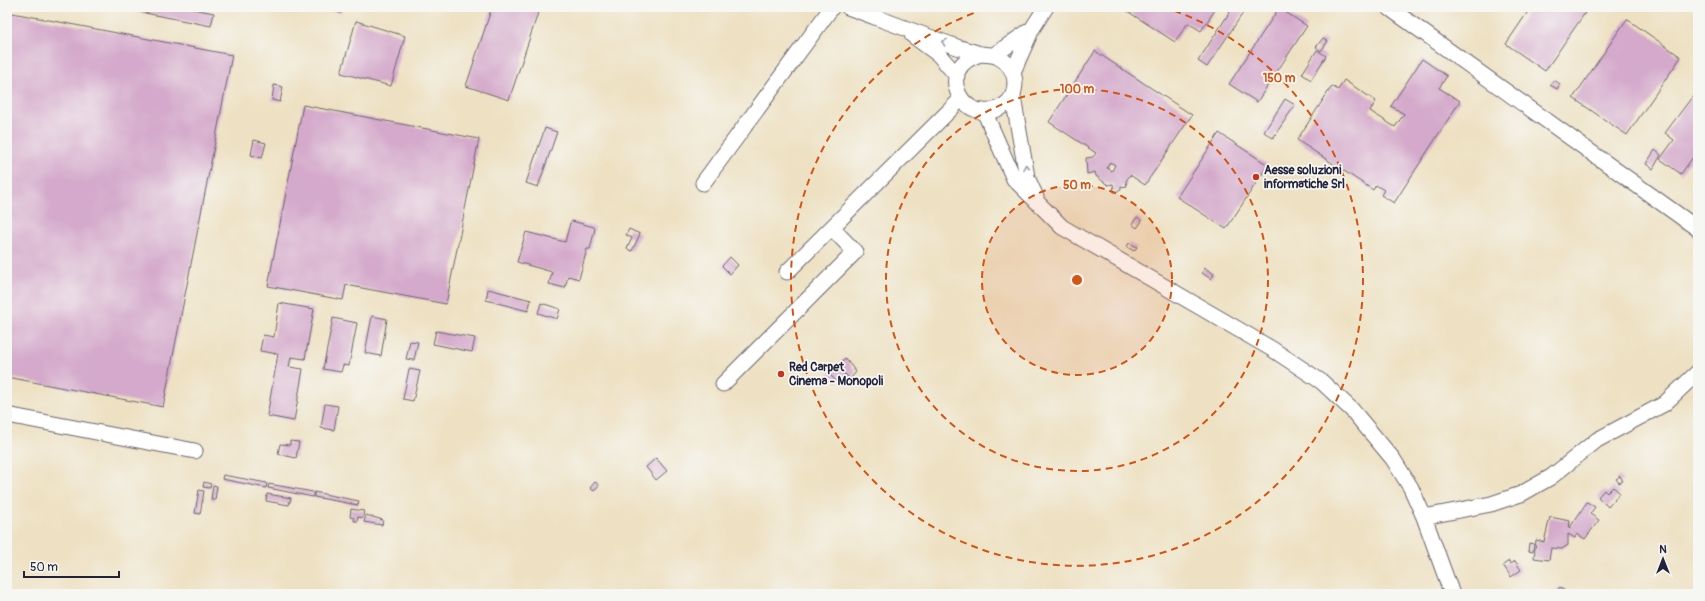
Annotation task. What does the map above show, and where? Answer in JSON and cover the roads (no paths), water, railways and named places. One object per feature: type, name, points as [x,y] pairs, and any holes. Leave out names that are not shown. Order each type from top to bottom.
[{"type":"street","points":[[703,183],[832,7]]},
{"type":"street","points":[[848,7],[900,26],[988,54],[1005,62],[1013,72],[1015,80],[1013,96],[1027,177],[1039,203]]},
{"type":"street","points":[[1013,72],[1032,29],[1046,7]]},
{"type":"street","points":[[1388,7],[1698,229]]},
{"type":"street","points":[[900,26],[939,55],[956,76]]},
{"type":"street","points":[[1013,96],[998,110],[984,111],[969,107],[961,99],[956,88],[956,76],[963,62],[972,56],[988,54],[1032,29]]},
{"type":"street","points":[[788,272],[961,99]]},
{"type":"street","points":[[984,111],[1014,179],[1062,226],[1272,349],[1322,382],[1352,410],[1393,459],[1411,488],[1424,516],[1452,594]]},
{"type":"street","points":[[723,384],[855,252],[832,228]]},
{"type":"street","points":[[1424,516],[1491,504],[1521,494],[1551,477],[1597,440],[1664,404],[1698,372]]},
{"type":"street","points":[[7,415],[195,451]]},
{"type":"place","name":"Aesse soluzioni informatiche Srl","points":[[1256,177]]},
{"type":"place","name":"Red Carpet Cinema - Monopoli","points":[[781,374]]}]
